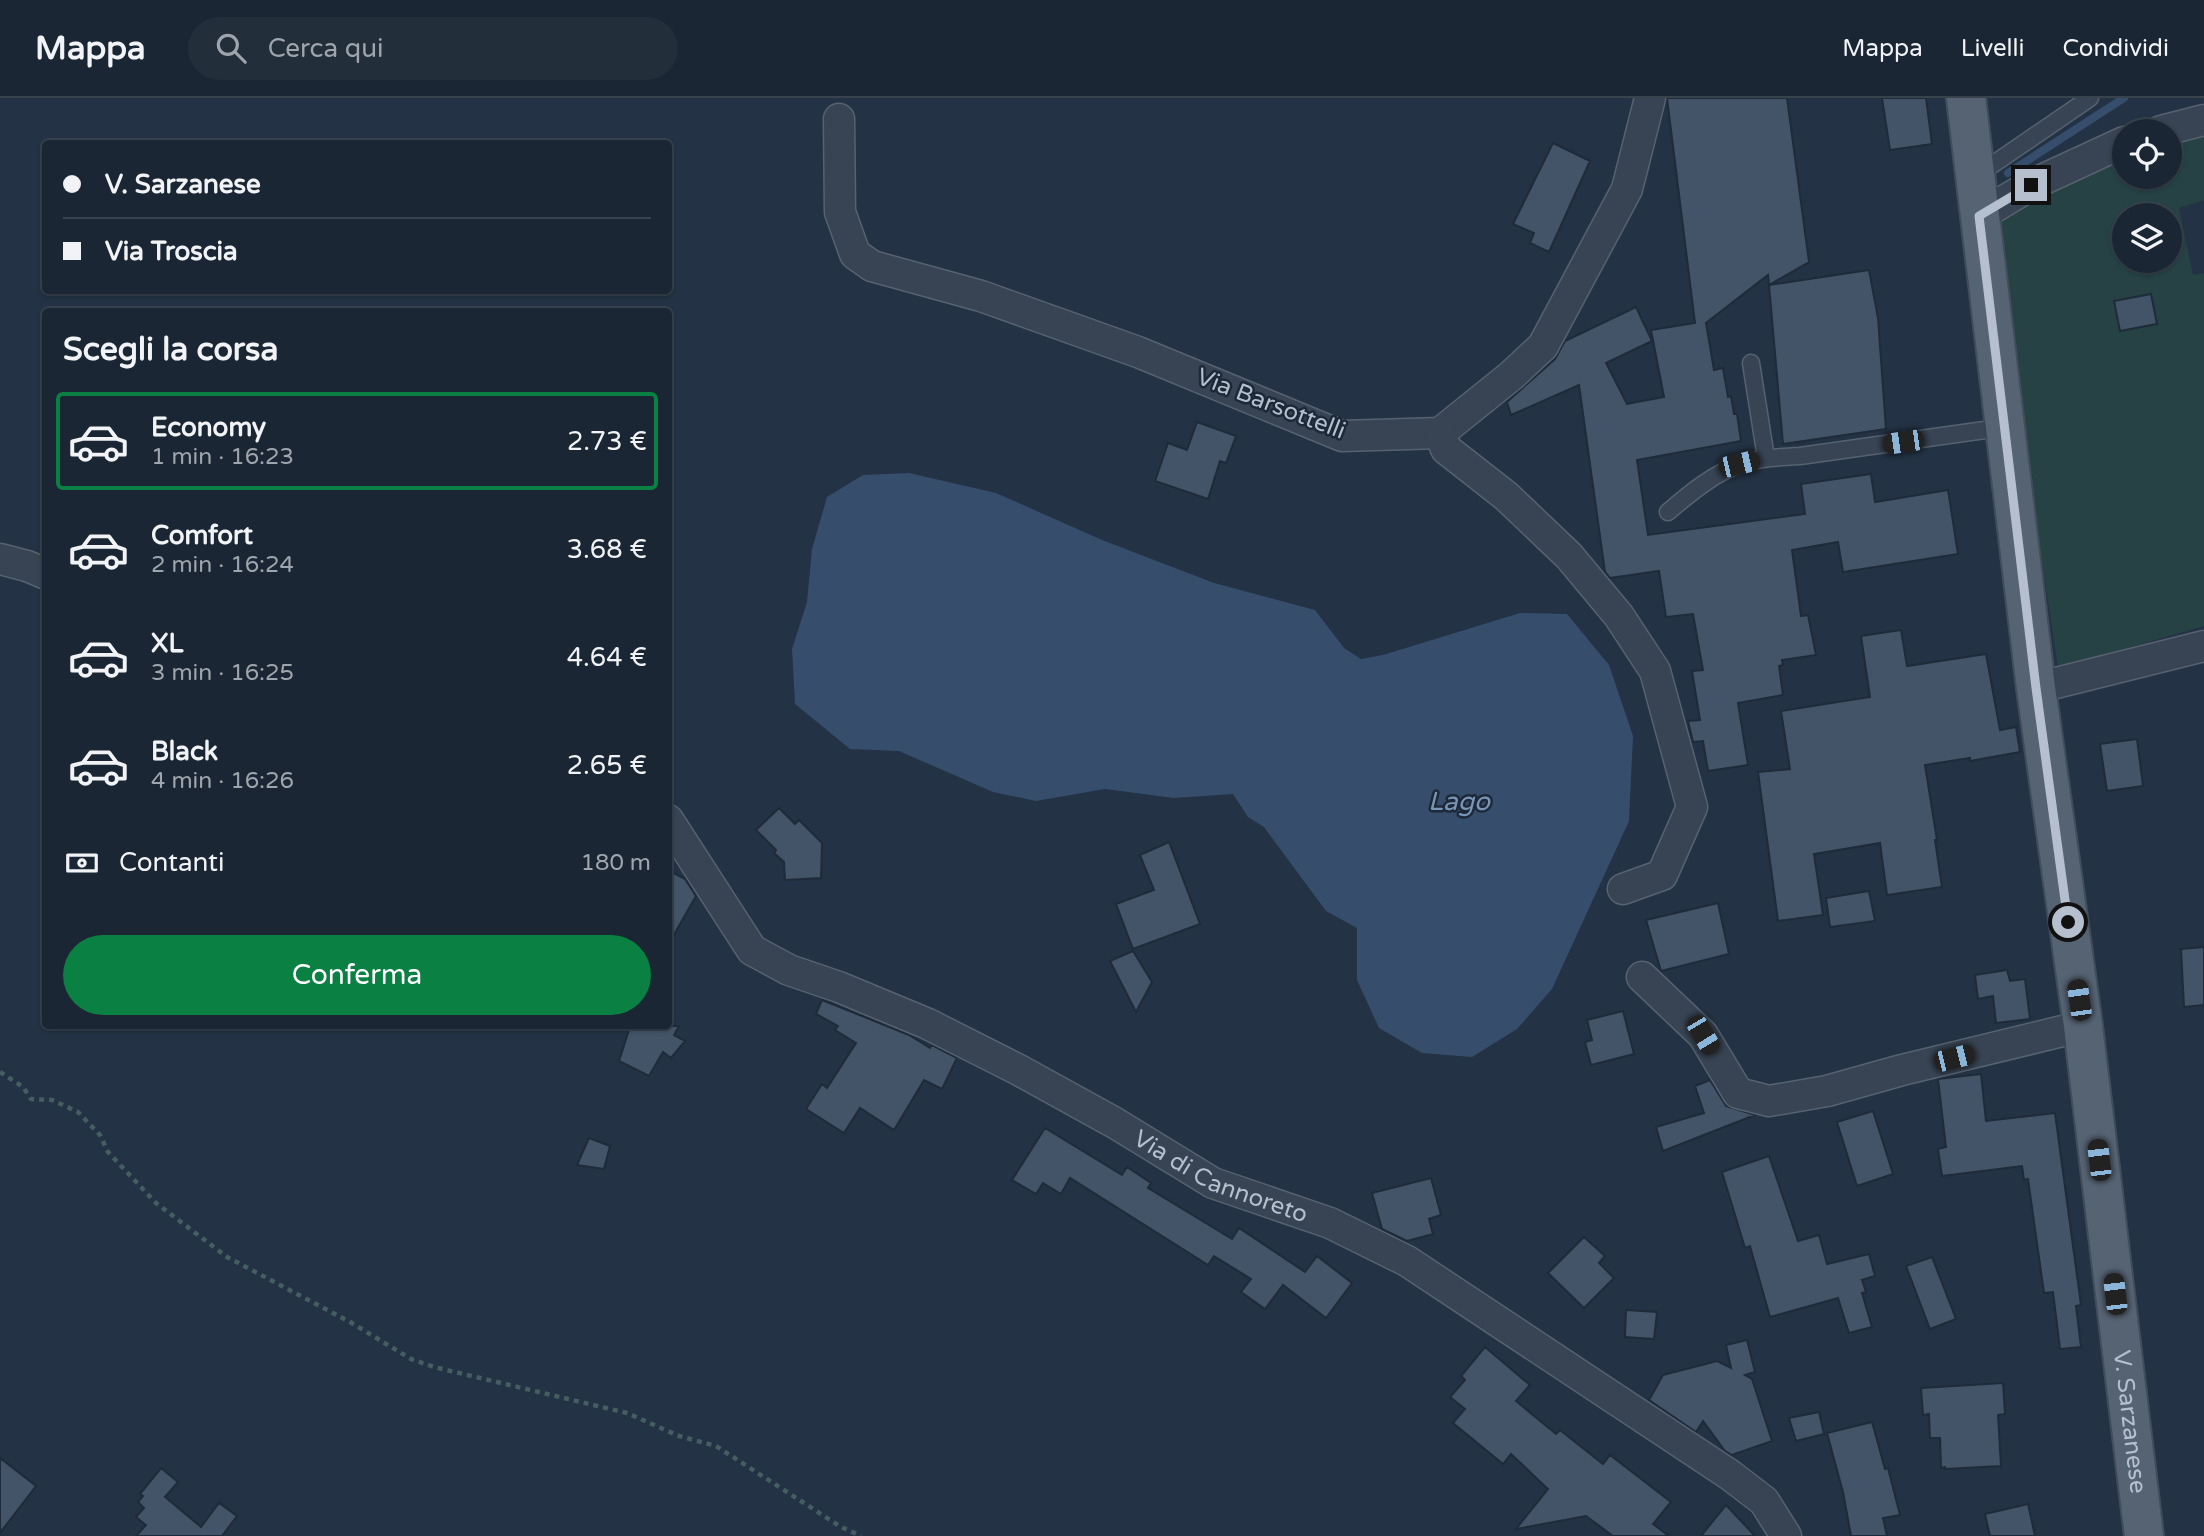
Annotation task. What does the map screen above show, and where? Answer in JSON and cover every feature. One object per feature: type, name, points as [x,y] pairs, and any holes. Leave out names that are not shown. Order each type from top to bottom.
[{"type":"main road","name":"V. Sarzanese","points":[[1966,98],[2036,688],[2083,1026],[2144,1536]]},
{"type":"street","points":[[1623,889],[1662,875],[1692,807],[1655,671],[1619,616],[1569,556],[1506,496],[1446,449],[1440,433],[1512,375],[1544,345],[1588,266],[1626,189],[1650,98]]},
{"type":"street","name":"Via Barsottelli","points":[[839,119],[840,212],[855,254],[872,266],[981,296],[1138,352],[1342,436],[1440,433]]},
{"type":"street","points":[[2182,126],[2204,120]]},
{"type":"street","points":[[1979,216],[2031,185],[2112,148]]},
{"type":"street","points":[[0,559],[42,573]]},
{"type":"street","points":[[2036,688],[2204,646]]},
{"type":"street","name":"Via di Cannoreto","points":[[672,826],[752,950],[789,970],[839,987],[928,1024],[995,1057],[1115,1123],[1213,1184],[1330,1223],[1407,1261],[1730,1475],[1764,1502],[1786,1536]]},
{"type":"street","points":[[1642,977],[1703,1035],[1738,1093],[1769,1101],[1827,1091],[2083,1026]]},
{"type":"lane","points":[[1976,176],[2090,98]]},
{"type":"lane","points":[[1751,363],[1766,458]]},
{"type":"lane","points":[[1668,512],[1695,490],[1739,464],[1766,458],[1800,456],[2006,427]]},
{"type":"path","points":[[0,1072],[23,1087],[31,1099],[52,1100],[78,1112],[100,1135],[108,1152],[156,1203],[227,1257],[340,1316],[411,1359],[627,1413],[679,1436],[716,1446],[841,1527],[861,1536]]},
{"type":"green space","points":[[2204,133],[2204,200],[2182,207],[2182,203],[2112,203],[2112,273],[2182,273],[2182,222],[2193,275],[2204,273],[2204,626],[2058,668],[2020,415],[1999,216],[2112,161],[2112,189],[2182,189],[2182,139]]},
{"type":"water","name":"Lago","points":[[909,473],[996,493],[1102,540],[1214,583],[1315,610],[1344,648],[1361,659],[1383,655],[1520,613],[1567,614],[1609,665],[1633,736],[1629,821],[1552,989],[1517,1029],[1472,1057],[1422,1053],[1379,1028],[1357,980],[1357,928],[1326,911],[1264,827],[1248,817],[1233,794],[1174,798],[1105,789],[1036,801],[993,792],[899,751],[850,749],[795,704],[792,649],[807,602],[812,549],[827,497],[863,475]]},
{"type":"building","points":[[1667,98],[1787,98],[1809,262],[1769,285],[1768,275],[1706,323],[1714,370],[1723,368],[1728,397],[1731,396],[1734,414],[1737,414],[1741,441],[1637,460],[1648,535],[1805,514],[1801,484],[1871,474],[1875,502],[1948,490],[1958,554],[1843,572],[1838,542],[1792,550],[1801,616],[1808,615],[1816,655],[1782,660],[1783,665],[1779,666],[1783,695],[1738,703],[1748,765],[1708,771],[1703,741],[1693,742],[1688,721],[1700,720],[1692,671],[1703,670],[1693,614],[1666,617],[1659,571],[1610,578],[1605,572],[1579,385],[1511,415],[1507,402],[1555,359],[1565,341],[1636,307],[1652,341],[1606,363],[1627,404],[1664,397],[1651,330],[1695,323]]},
{"type":"building","points":[[1882,98],[1926,98],[1932,144],[1890,150]]},
{"type":"building","points":[[1553,143],[1590,161],[1549,252],[1530,243],[1534,233],[1513,224]]},
{"type":"building","points":[[1869,270],[1878,318],[1886,429],[1783,444],[1769,285]]},
{"type":"building","points":[[2151,294],[2157,324],[2120,331],[2114,301]]},
{"type":"building","points":[[1197,422],[1236,436],[1226,463],[1220,461],[1208,499],[1155,481],[1168,443],[1187,450]]},
{"type":"building","points":[[1901,630],[1907,666],[1986,654],[2000,730],[2016,727],[2020,752],[1970,761],[1970,758],[1925,765],[1942,887],[1887,895],[1880,843],[1814,854],[1823,915],[1778,921],[1758,772],[1790,769],[1781,711],[1870,697],[1861,636]]},
{"type":"building","points":[[2137,739],[2143,786],[2107,791],[2100,744]]},
{"type":"building","points":[[779,808],[795,824],[799,820],[822,843],[821,878],[785,880],[784,862],[756,830]]},
{"type":"building","points":[[1169,842],[1200,924],[1133,949],[1116,904],[1154,890],[1140,855]]},
{"type":"building","points":[[672,872],[685,879],[696,896],[672,938]]},
{"type":"building","points":[[1869,891],[1875,921],[1830,927],[1826,898]]},
{"type":"building","points":[[1718,903],[1729,954],[1661,971],[1646,920]]},
{"type":"building","points":[[2204,947],[2204,1005],[2184,1007],[2181,949]]},
{"type":"building","points":[[1133,951],[1152,982],[1136,1012],[1110,961]]},
{"type":"building","points":[[2007,970],[2010,981],[2025,979],[2030,1019],[1996,1023],[1993,996],[1978,999],[1975,975]]},
{"type":"building","points":[[822,1000],[909,1035],[930,1048],[932,1045],[957,1058],[942,1089],[924,1080],[894,1130],[860,1108],[844,1133],[806,1109],[822,1084],[827,1088],[856,1043],[835,1030],[838,1026],[816,1014]]},
{"type":"building","points":[[1623,1011],[1634,1054],[1591,1065],[1585,1042],[1592,1040],[1587,1020]]},
{"type":"building","points":[[672,1026],[679,1026],[674,1035],[685,1041],[671,1058],[663,1052],[649,1076],[619,1061],[629,1030],[672,1029]]},
{"type":"building","points":[[1981,1074],[1986,1121],[2055,1113],[2081,1305],[2076,1306],[2081,1347],[2060,1349],[2053,1292],[2044,1293],[2028,1179],[2024,1180],[2022,1166],[1942,1176],[1938,1149],[1946,1147],[1938,1079]]},
{"type":"building","points":[[1710,1080],[1726,1106],[1755,1115],[1663,1151],[1656,1127],[1704,1113],[1695,1086]]},
{"type":"building","points":[[1873,1111],[1893,1174],[1857,1186],[1837,1122]]},
{"type":"building","points":[[1045,1128],[1122,1175],[1127,1167],[1151,1183],[1148,1188],[1232,1239],[1239,1228],[1305,1272],[1317,1256],[1352,1283],[1326,1318],[1283,1285],[1265,1309],[1241,1292],[1251,1279],[1214,1256],[1208,1265],[1070,1178],[1061,1194],[1043,1183],[1036,1194],[1012,1180]]},
{"type":"building","points":[[589,1138],[610,1146],[604,1169],[577,1165]]},
{"type":"building","points":[[1769,1156],[1798,1241],[1819,1235],[1827,1264],[1869,1254],[1875,1276],[1862,1280],[1866,1292],[1862,1293],[1872,1327],[1849,1333],[1838,1298],[1770,1317],[1750,1246],[1745,1248],[1722,1172]]},
{"type":"building","points":[[1431,1178],[1441,1215],[1429,1219],[1433,1234],[1407,1241],[1382,1229],[1372,1193]]},
{"type":"building","points":[[1584,1237],[1605,1256],[1599,1263],[1614,1278],[1584,1308],[1548,1273]]},
{"type":"building","points":[[1932,1257],[1956,1319],[1930,1329],[1906,1266]]},
{"type":"building","points":[[1626,1310],[1657,1312],[1654,1339],[1625,1337]]},
{"type":"building","points":[[1747,1340],[1755,1372],[1745,1375],[1752,1379],[1772,1441],[1732,1455],[1725,1451],[1703,1421],[1696,1432],[1649,1400],[1663,1375],[1717,1361],[1731,1368],[1726,1345]]},
{"type":"building","points":[[1485,1347],[1530,1385],[1516,1401],[1556,1434],[1560,1430],[1603,1464],[1610,1455],[1671,1502],[1653,1524],[1669,1536],[1613,1536],[1586,1516],[1516,1529],[1548,1489],[1511,1454],[1503,1464],[1453,1423],[1465,1409],[1450,1397],[1465,1380],[1461,1376]]},
{"type":"building","points":[[2003,1383],[2005,1414],[1998,1415],[2001,1466],[1941,1468],[1940,1438],[1930,1438],[1929,1414],[1923,1415],[1921,1388]]},
{"type":"building","points":[[1819,1412],[1824,1434],[1796,1441],[1789,1418]]},
{"type":"building","points":[[1872,1422],[1900,1515],[1883,1518],[1887,1536],[1851,1536],[1843,1492],[1827,1433]]},
{"type":"building","points":[[0,1458],[36,1486],[0,1533]]},
{"type":"building","points":[[161,1468],[178,1482],[165,1497],[201,1527],[219,1503],[237,1516],[222,1536],[136,1536],[146,1525],[136,1517],[144,1508],[138,1502],[143,1496],[140,1494]]},
{"type":"building","points":[[2028,1504],[2035,1536],[1990,1536],[1985,1514]]},
{"type":"building","points":[[1726,1505],[1755,1536],[1701,1536]]},
{"type":"waterway","points":[[2008,173],[2124,98]]},
{"type":"route","points":[[2031,185],[1979,216],[2036,688],[2068,922]]}]
